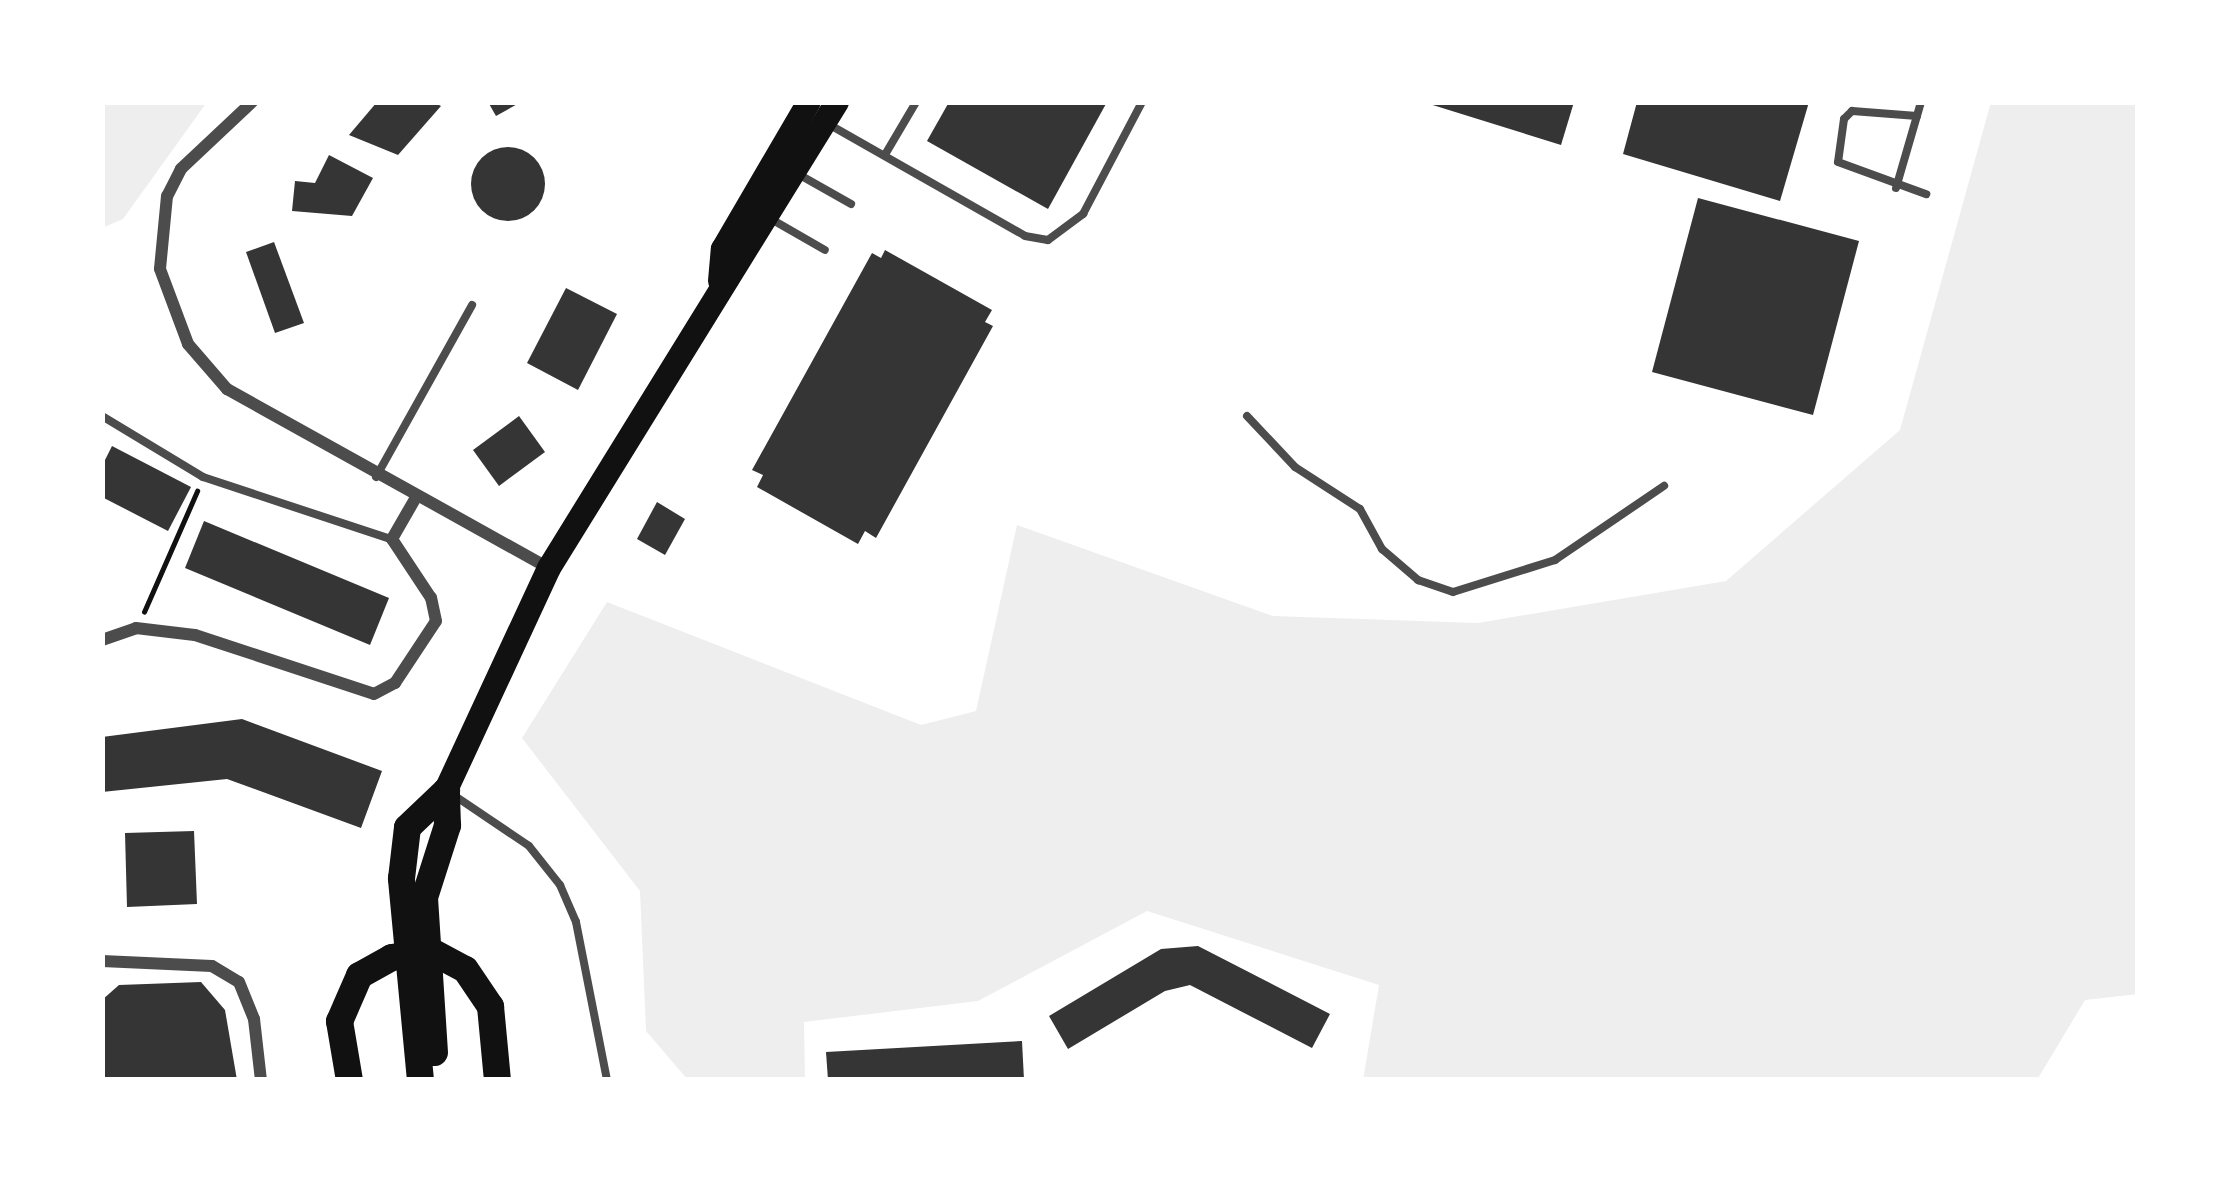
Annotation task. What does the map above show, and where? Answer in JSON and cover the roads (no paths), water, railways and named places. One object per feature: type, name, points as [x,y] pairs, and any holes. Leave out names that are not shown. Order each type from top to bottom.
[{"type":"main road","points":[[720,281],[723,250],[809,102]]},
{"type":"main road","points":[[420,1080],[402,950],[406,827],[446,790],[549,568],[720,281],[744,262],[831,112]]},
{"type":"main road","points":[[437,1080],[424,897],[447,825],[446,790]]},
{"type":"main road","points":[[349,1080],[339,1021],[358,975],[391,957],[431,951],[465,969],[490,1006],[497,1080]]},
{"type":"street","points":[[252,102],[181,169],[167,196],[160,269],[188,344],[227,389],[376,478],[549,568]]},
{"type":"street","points":[[102,640],[136,628],[195,635],[374,694],[395,682],[436,621],[431,598],[392,539],[415,499]]},
{"type":"street","points":[[102,961],[212,966],[238,982],[254,1019],[261,1080]]},
{"type":"lane","points":[[886,153],[916,102]]},
{"type":"lane","points":[[831,112],[886,153],[1025,236],[1048,239],[1083,214],[1142,102]]},
{"type":"lane","points":[[1896,188],[1921,102]]},
{"type":"lane","points":[[1917,116],[1852,111],[1844,119],[1838,162],[1896,188],[1926,194]]},
{"type":"lane","points":[[797,173],[851,204]]},
{"type":"lane","points":[[771,218],[825,250]]},
{"type":"lane","points":[[376,478],[472,305]]},
{"type":"lane","points":[[102,416],[203,477],[392,539]]},
{"type":"lane","points":[[1246,416],[1295,467],[1360,509],[1382,549],[1418,580],[1453,592],[1555,560],[1664,486]]},
{"type":"lane","points":[[446,790],[529,846],[560,886],[576,922],[607,1080]]}]
